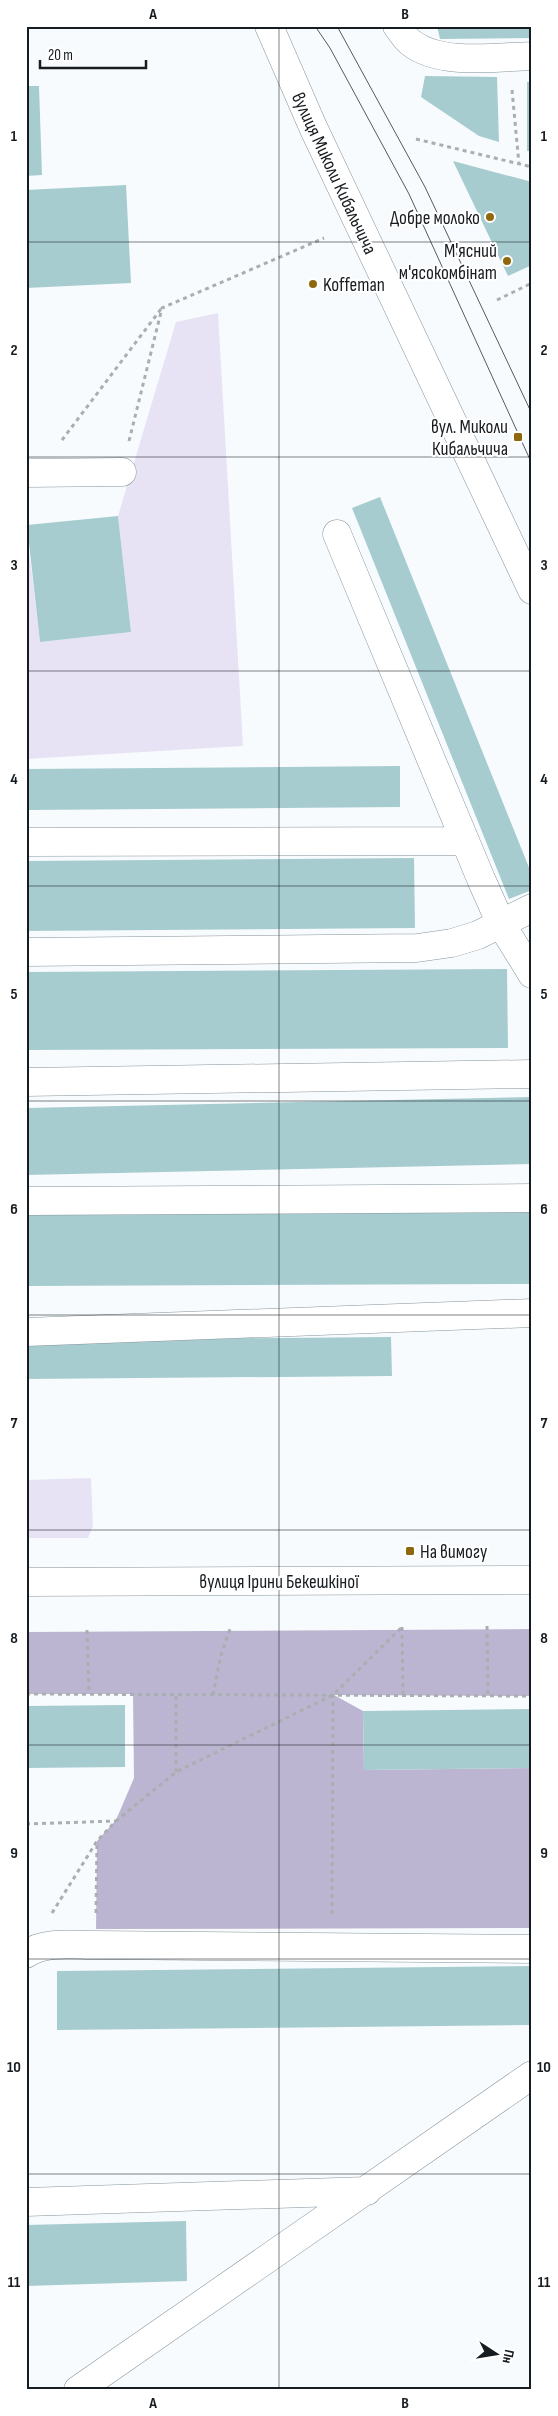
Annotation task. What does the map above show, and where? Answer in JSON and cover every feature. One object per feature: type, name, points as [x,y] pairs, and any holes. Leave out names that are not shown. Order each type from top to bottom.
[{"type":"street","name":"вулиця Миколи Кибальчича","points":[[269,26],[313,127],[532,590]]},
{"type":"street","points":[[397,26],[409,42],[429,52],[451,57],[520,56]]},
{"type":"street","points":[[32,473],[122,472]]},
{"type":"street","points":[[337,534],[500,924],[532,974]]},
{"type":"street","points":[[26,842],[465,841]]},
{"type":"street","points":[[26,952],[417,948],[452,943],[478,935],[532,908]]},
{"type":"street","points":[[26,1082],[532,1074]]},
{"type":"street","points":[[26,1200],[532,1198]]},
{"type":"street","points":[[26,1332],[532,1313]]},
{"type":"street","name":"вулиця Ірини Бекешкіної","points":[[26,1582],[532,1580]]},
{"type":"street","points":[[26,1954],[34,1949],[52,1945],[532,1949]]},
{"type":"street","points":[[78,2390],[532,2075]]},
{"type":"street","points":[[26,2202],[367,2191]]},
{"type":"path","points":[[519,164],[520,56]]},
{"type":"path","points":[[416,139],[532,168]]},
{"type":"path","points":[[32,473],[162,308],[324,238]]},
{"type":"path","points":[[497,300],[532,283]]},
{"type":"path","points":[[122,472],[162,308]]},
{"type":"path","points":[[487,1626],[488,1696]]},
{"type":"path","points":[[52,1914],[97,1841],[116,1820],[176,1772],[333,1695],[402,1627],[403,1695]]},
{"type":"path","points":[[213,1695],[221,1655],[230,1628]]},
{"type":"path","points":[[87,1630],[89,1694]]},
{"type":"path","points":[[26,1694],[532,1696]]},
{"type":"path","points":[[176,1694],[176,1772]]},
{"type":"path","points":[[332,1948],[333,1695]]},
{"type":"path","points":[[27,1848],[26,1825],[116,1820]]},
{"type":"path","points":[[95,1945],[97,1841]]},
{"type":"shaded area","points":[[218,313],[243,746],[26,759],[26,525],[40,642],[131,632],[118,516],[176,322]]},
{"type":"shaded area","points":[[91,1478],[93,1526],[88,1538],[26,1538],[26,1480]]},
{"type":"shaded area","points":[[532,1629],[532,1696],[334,1695],[363,1711],[364,1770],[532,1768],[532,1928],[96,1929],[97,1841],[116,1820],[134,1778],[133,1694],[26,1694],[26,1632]]},
{"type":"building","points":[[437,26],[532,26],[532,38],[440,39]]},
{"type":"building","points":[[425,76],[497,77],[499,142],[479,136],[421,97]]},
{"type":"building","points":[[527,82],[532,82],[532,151],[527,151]]},
{"type":"building","points":[[26,86],[39,86],[42,175],[26,176]]},
{"type":"building","points":[[453,161],[532,182],[532,265],[508,276]]},
{"type":"building","points":[[126,185],[131,283],[26,288],[26,190]]},
{"type":"building","points":[[380,497],[532,875],[532,890],[509,899],[352,508]]},
{"type":"building","points":[[118,516],[131,632],[40,642],[27,525]]},
{"type":"building","points":[[400,766],[400,807],[26,810],[26,769]]},
{"type":"building","points":[[414,858],[415,928],[26,931],[26,861]]},
{"type":"building","points":[[507,969],[508,1048],[26,1050],[26,972]]},
{"type":"building","points":[[532,1097],[532,1164],[26,1175],[26,1108]]},
{"type":"building","points":[[532,1212],[532,1284],[26,1286],[26,1213]]},
{"type":"building","points":[[391,1337],[392,1376],[26,1379],[26,1340]]},
{"type":"building","points":[[125,1705],[125,1767],[26,1768],[26,1706]]},
{"type":"building","points":[[532,1709],[532,1768],[364,1770],[363,1711]]},
{"type":"building","points":[[532,1966],[532,2025],[57,2030],[57,1971]]},
{"type":"building","points":[[186,2221],[187,2281],[26,2286],[26,2225]]},
{"type":"tram line","points":[[315,26],[330,48],[409,194],[532,464]]},
{"type":"tram line","points":[[337,26],[425,187],[532,414]]},
{"type":"place","name":"Добре молоко","points":[[490,217]]},
{"type":"place","name":"М'ясний м'ясокомбінат","points":[[507,261]]},
{"type":"place","name":"Koffeman","points":[[313,284]]},
{"type":"place","name":"вул. Миколи Кибальчича","points":[[518,437]]},
{"type":"place","name":"На вимогу","points":[[410,1551]]}]
